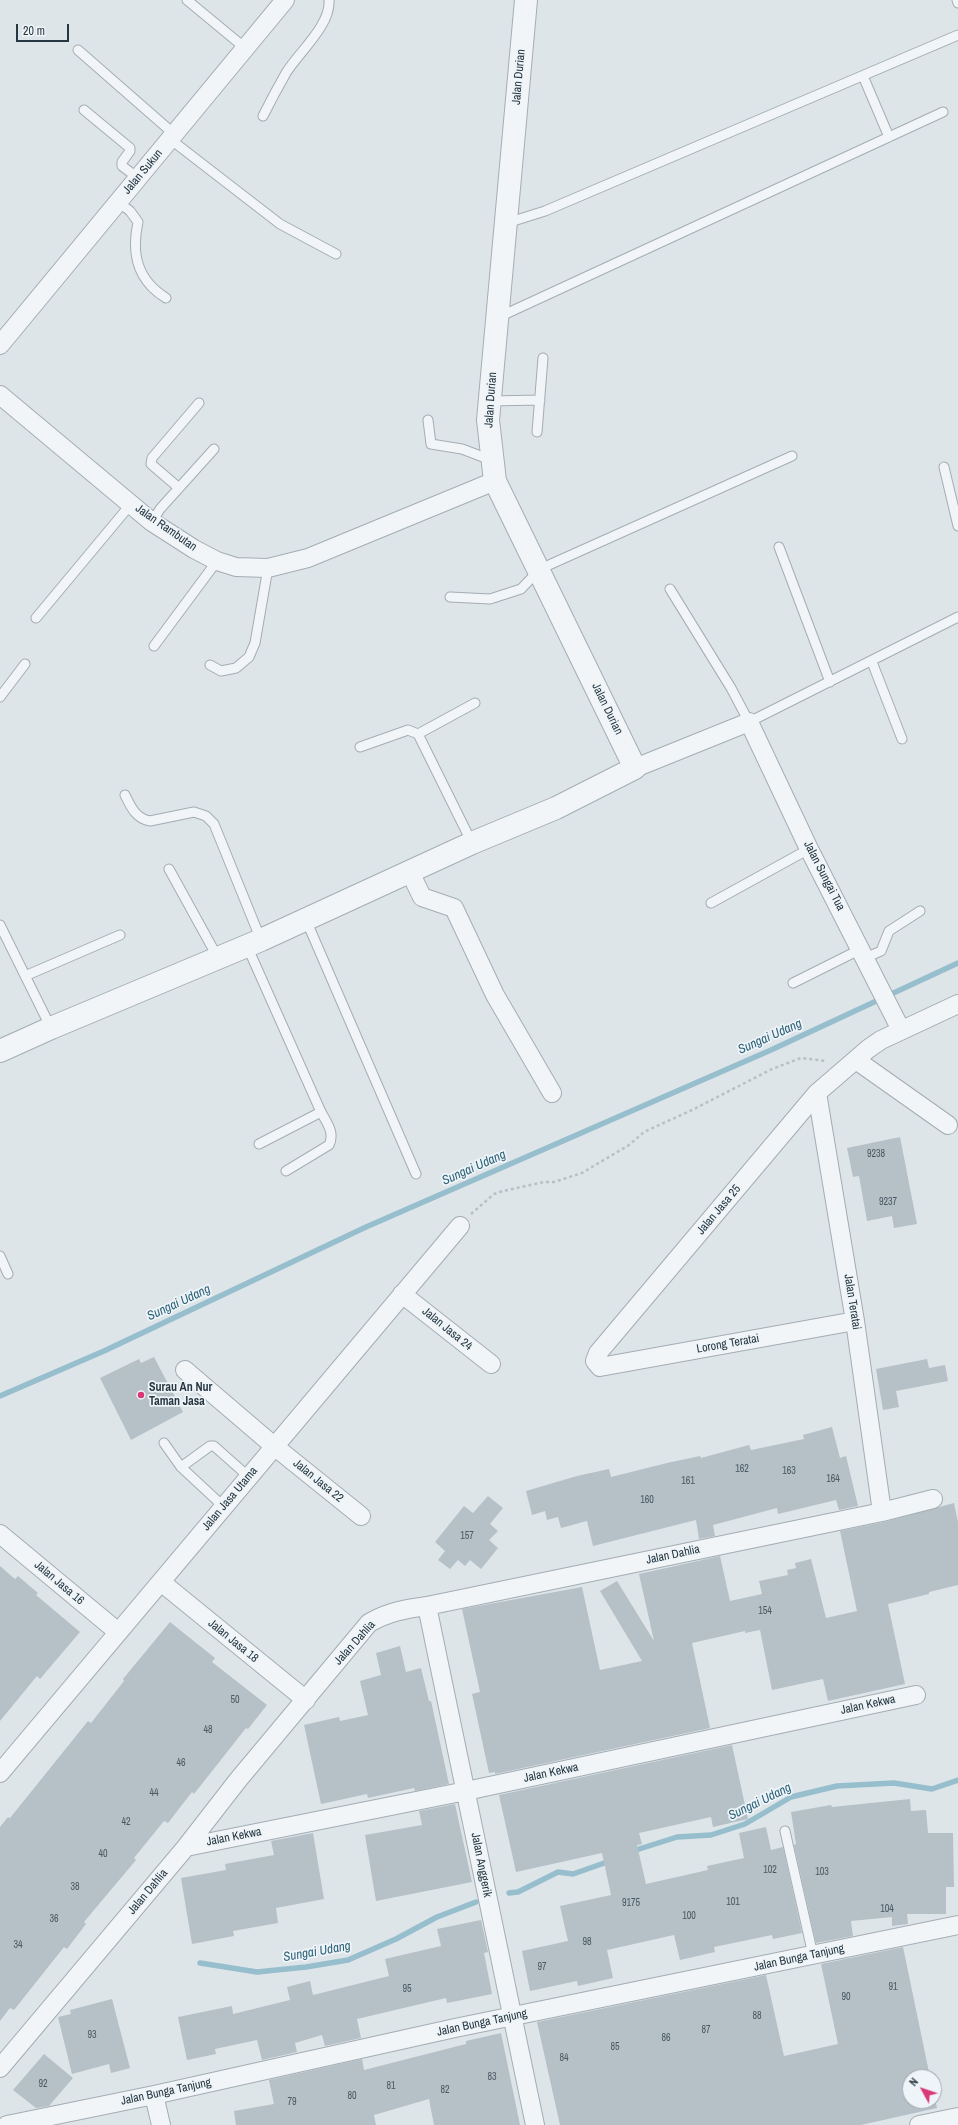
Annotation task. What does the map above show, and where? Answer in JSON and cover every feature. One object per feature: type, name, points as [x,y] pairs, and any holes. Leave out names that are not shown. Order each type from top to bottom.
[{"type":"street","name":"Jalan Sukun","points":[[0,345],[285,0]]},
{"type":"street","name":"Jalan Durian","points":[[523,1],[506,223],[488,420],[493,470],[636,768]]},
{"type":"street","name":"Jalan Rambutan","points":[[0,396],[152,522],[176,539],[217,561],[236,566],[268,568],[308,558],[493,470]]},
{"type":"street","points":[[0,1051],[306,920],[472,843],[556,808],[636,768],[749,722]]},
{"type":"street","name":"Jalan Sungai Tua","points":[[749,722],[809,849],[901,1030]]},
{"type":"street","points":[[410,872],[422,898],[454,908],[495,995],[552,1093]]},
{"type":"street","name":"Jalan Jasa 25","points":[[600,1367],[595,1360],[598,1353],[817,1093],[868,1049],[901,1030],[958,1004]]},
{"type":"street","points":[[856,1060],[948,1125]]},
{"type":"street","name":"Jalan Teratai","points":[[817,1093],[855,1321],[882,1512]]},
{"type":"street","name":"Jalan Jasa Utama","points":[[1,1770],[460,1226]]},
{"type":"street","name":"Jalan Jasa 24","points":[[402,1294],[491,1364]]},
{"type":"street","name":"Lorong Teratai","points":[[600,1367],[855,1321]]},
{"type":"street","name":"Jalan Jasa 22","points":[[185,1370],[274,1446],[361,1516]]},
{"type":"street","name":"Jalan Dahlia","points":[[0,2068],[186,1847],[238,1780],[369,1624],[389,1613],[882,1512],[933,1499]]},
{"type":"street","name":"Jalan Jasa 16","points":[[0,1534],[118,1632]]},
{"type":"street","name":"Jalan Jasa 18","points":[[161,1582],[306,1700]]},
{"type":"street","name":"Jalan Anggerik","points":[[427,1606],[535,2125]]},
{"type":"street","name":"Jalan Kekwa","points":[[186,1847],[466,1791],[916,1695]]},
{"type":"street","name":"Jalan Bunga Tanjung","points":[[7,2125],[154,2096],[455,2028],[958,1925]]},
{"type":"street","points":[[154,2096],[161,2125]]},
{"type":"street","points":[[919,2125],[958,2117]]},
{"type":"lane","points":[[188,0],[245,48]]},
{"type":"lane","points":[[263,116],[287,72],[323,22],[330,8],[329,0]]},
{"type":"lane","points":[[506,223],[545,211],[958,35]]},
{"type":"lane","points":[[78,50],[172,137],[280,224],[336,254]]},
{"type":"lane","points":[[863,76],[889,137]]},
{"type":"lane","points":[[84,110],[130,148],[130,151],[122,162],[122,166],[138,178]]},
{"type":"lane","points":[[497,317],[942,112]]},
{"type":"lane","points":[[118,202],[130,211],[138,222],[135,238],[135,254],[143,275],[156,292],[166,298]]},
{"type":"lane","points":[[537,432],[543,358]]},
{"type":"lane","points":[[490,401],[540,400]]},
{"type":"lane","points":[[179,488],[151,464],[152,458],[199,403]]},
{"type":"lane","points":[[428,420],[431,444],[462,449],[493,470]]},
{"type":"lane","points":[[152,522],[179,488],[214,449]]},
{"type":"lane","points":[[450,597],[490,599],[521,589],[540,569],[792,456]]},
{"type":"lane","points":[[944,468],[958,526]]},
{"type":"lane","points":[[36,618],[131,504]]},
{"type":"lane","points":[[778,548],[830,682]]},
{"type":"lane","points":[[154,646],[217,561]]},
{"type":"lane","points":[[210,665],[221,671],[236,668],[249,656],[256,643],[268,568]]},
{"type":"lane","points":[[670,588],[731,688],[749,722],[872,662],[958,617]]},
{"type":"lane","points":[[872,662],[902,739]]},
{"type":"lane","points":[[0,696],[25,664]]},
{"type":"lane","points":[[418,734],[475,703]]},
{"type":"lane","points":[[360,748],[408,730],[418,734],[472,843]]},
{"type":"lane","points":[[125,795],[133,810],[144,820],[150,821],[194,812],[206,816],[214,824],[254,943],[321,1112],[330,1129],[332,1139],[329,1145],[286,1171]]},
{"type":"lane","points":[[711,903],[809,849]]},
{"type":"lane","points":[[169,869],[218,958]]},
{"type":"lane","points":[[793,982],[866,959],[881,951],[889,931],[920,911]]},
{"type":"lane","points":[[306,920],[416,1174]]},
{"type":"lane","points":[[0,925],[51,1028]]},
{"type":"lane","points":[[25,976],[120,935]]},
{"type":"lane","points":[[259,1144],[321,1112]]},
{"type":"lane","points":[[0,1256],[8,1274]]},
{"type":"lane","points":[[164,1443],[181,1468],[224,1507]]},
{"type":"lane","points":[[181,1468],[210,1446],[214,1446],[249,1477]]},
{"type":"lane","points":[[785,1831],[813,1955]]},
{"type":"path","points":[[460,1226],[475,1209],[494,1194],[525,1186],[554,1182],[582,1173],[629,1145],[644,1132],[694,1109],[772,1069],[801,1058],[833,1062],[856,1060]]},
{"type":"building","points":[[900,1137],[917,1224],[894,1228],[892,1216],[867,1221],[859,1176],[853,1177],[847,1148]]},
{"type":"building","name":"Surau An Nur Taman Jasa","points":[[154,1357],[183,1412],[131,1440],[100,1378],[139,1359],[141,1363]]},
{"type":"building","points":[[927,1359],[929,1368],[945,1365],[948,1381],[896,1391],[899,1407],[883,1410],[876,1369]]},
{"type":"building","points":[[832,1427],[840,1458],[846,1456],[858,1506],[839,1510],[836,1500],[778,1514],[777,1508],[713,1525],[715,1536],[699,1539],[696,1520],[593,1546],[587,1521],[561,1528],[558,1517],[547,1520],[545,1511],[532,1515],[526,1491],[577,1476],[609,1469],[611,1477],[700,1456],[701,1458],[749,1445],[751,1450],[804,1439],[803,1435]]},
{"type":"building","points":[[488,1496],[503,1508],[490,1524],[498,1531],[489,1540],[498,1548],[481,1569],[470,1560],[465,1566],[458,1560],[450,1569],[438,1560],[445,1551],[435,1542],[464,1506],[473,1513]]},
{"type":"building","points":[[954,1503],[958,1522],[958,1585],[888,1604],[905,1684],[828,1701],[823,1679],[772,1690],[760,1630],[745,1633],[745,1631],[692,1643],[710,1728],[495,1774],[495,1772],[489,1773],[472,1694],[480,1692],[462,1609],[582,1587],[600,1670],[642,1661],[600,1591],[617,1581],[654,1641],[639,1574],[720,1556],[730,1601],[762,1594],[759,1581],[788,1575],[787,1570],[796,1568],[795,1563],[811,1559],[826,1618],[857,1611],[840,1531],[884,1522]]},
{"type":"building","points":[[0,1566],[15,1579],[18,1576],[38,1593],[36,1595],[80,1632],[40,1679],[37,1676],[0,1721]]},
{"type":"building","points":[[170,1622],[215,1658],[212,1662],[267,1705],[248,1729],[246,1728],[194,1794],[192,1792],[168,1823],[164,1821],[134,1858],[136,1860],[84,1922],[86,1924],[67,1949],[64,1947],[14,2010],[10,2008],[0,2021],[0,1827],[8,1817],[10,1818],[88,1721],[91,1723],[124,1681],[123,1679]]},
{"type":"building","points":[[400,1646],[406,1672],[421,1668],[429,1701],[431,1701],[449,1784],[415,1791],[414,1788],[368,1798],[367,1794],[321,1804],[304,1725],[339,1717],[340,1721],[368,1715],[360,1681],[381,1675],[376,1653]]},
{"type":"building","points":[[732,1745],[748,1819],[713,1827],[711,1817],[639,1833],[642,1844],[637,1845],[646,1884],[708,1870],[707,1866],[744,1858],[739,1833],[766,1827],[771,1850],[783,1847],[802,1933],[773,1939],[772,1935],[714,1947],[715,1952],[680,1960],[674,1935],[607,1950],[613,1978],[578,1986],[577,1981],[530,1991],[522,1951],[568,1941],[560,1906],[611,1895],[602,1853],[516,1872],[499,1795]]},
{"type":"building","points":[[910,1799],[911,1811],[926,1810],[928,1833],[953,1833],[954,1887],[946,1887],[946,1914],[907,1914],[908,1924],[892,1926],[892,1917],[851,1921],[853,1936],[816,1943],[794,1845],[796,1844],[791,1812],[831,1805],[832,1807]]},
{"type":"building","points":[[455,1804],[472,1882],[376,1901],[365,1835],[422,1825],[419,1811]]},
{"type":"building","points":[[313,1833],[324,1899],[276,1908],[278,1923],[233,1931],[234,1936],[192,1944],[181,1878],[226,1870],[225,1864],[274,1855],[271,1841]]},
{"type":"building","points":[[481,1920],[488,1952],[484,1953],[492,1994],[447,2003],[446,1998],[357,2019],[361,2038],[325,2046],[322,2035],[295,2043],[297,2052],[262,2060],[257,2040],[215,2049],[216,2054],[187,2060],[178,2017],[232,2006],[233,2014],[290,2000],[287,1987],[310,1981],[313,1995],[389,1976],[385,1959],[441,1946],[437,1929]]},
{"type":"building","points":[[903,1947],[928,2069],[902,2069],[902,2109],[933,2109],[861,2125],[560,2125],[537,2022],[766,1975],[784,2056],[838,2044],[821,1964]]},
{"type":"building","points":[[112,1999],[130,2068],[111,2073],[109,2064],[72,2074],[58,2017],[71,2014],[70,2010]]},
{"type":"building","points":[[501,2033],[520,2125],[434,2125],[429,2099],[374,2115],[376,2125],[236,2125],[234,2111],[274,2104],[269,2080],[362,2059],[364,2070],[466,2044],[466,2041]]},
{"type":"building","points":[[44,2054],[73,2078],[49,2106],[36,2108],[13,2090]]},
{"type":"waterway","name":"Sungai Udang","points":[[0,1396],[104,1351],[366,1227],[771,1050],[958,963]]},
{"type":"waterway","name":"Sungai Udang","points":[[633,1851],[677,1837],[711,1835],[745,1824],[791,1797],[837,1786],[894,1783],[932,1789],[958,1780]]},
{"type":"waterway","name":"Sungai Udang","points":[[509,1893],[518,1892],[558,1872],[573,1874],[610,1861]]},
{"type":"waterway","name":"Sungai Udang","points":[[200,1963],[257,1972],[306,1967],[348,1960],[396,1939],[437,1917],[476,1902]]},
{"type":"place","name":"Surau An Nur Taman Jasa","points":[[141,1395]]}]
